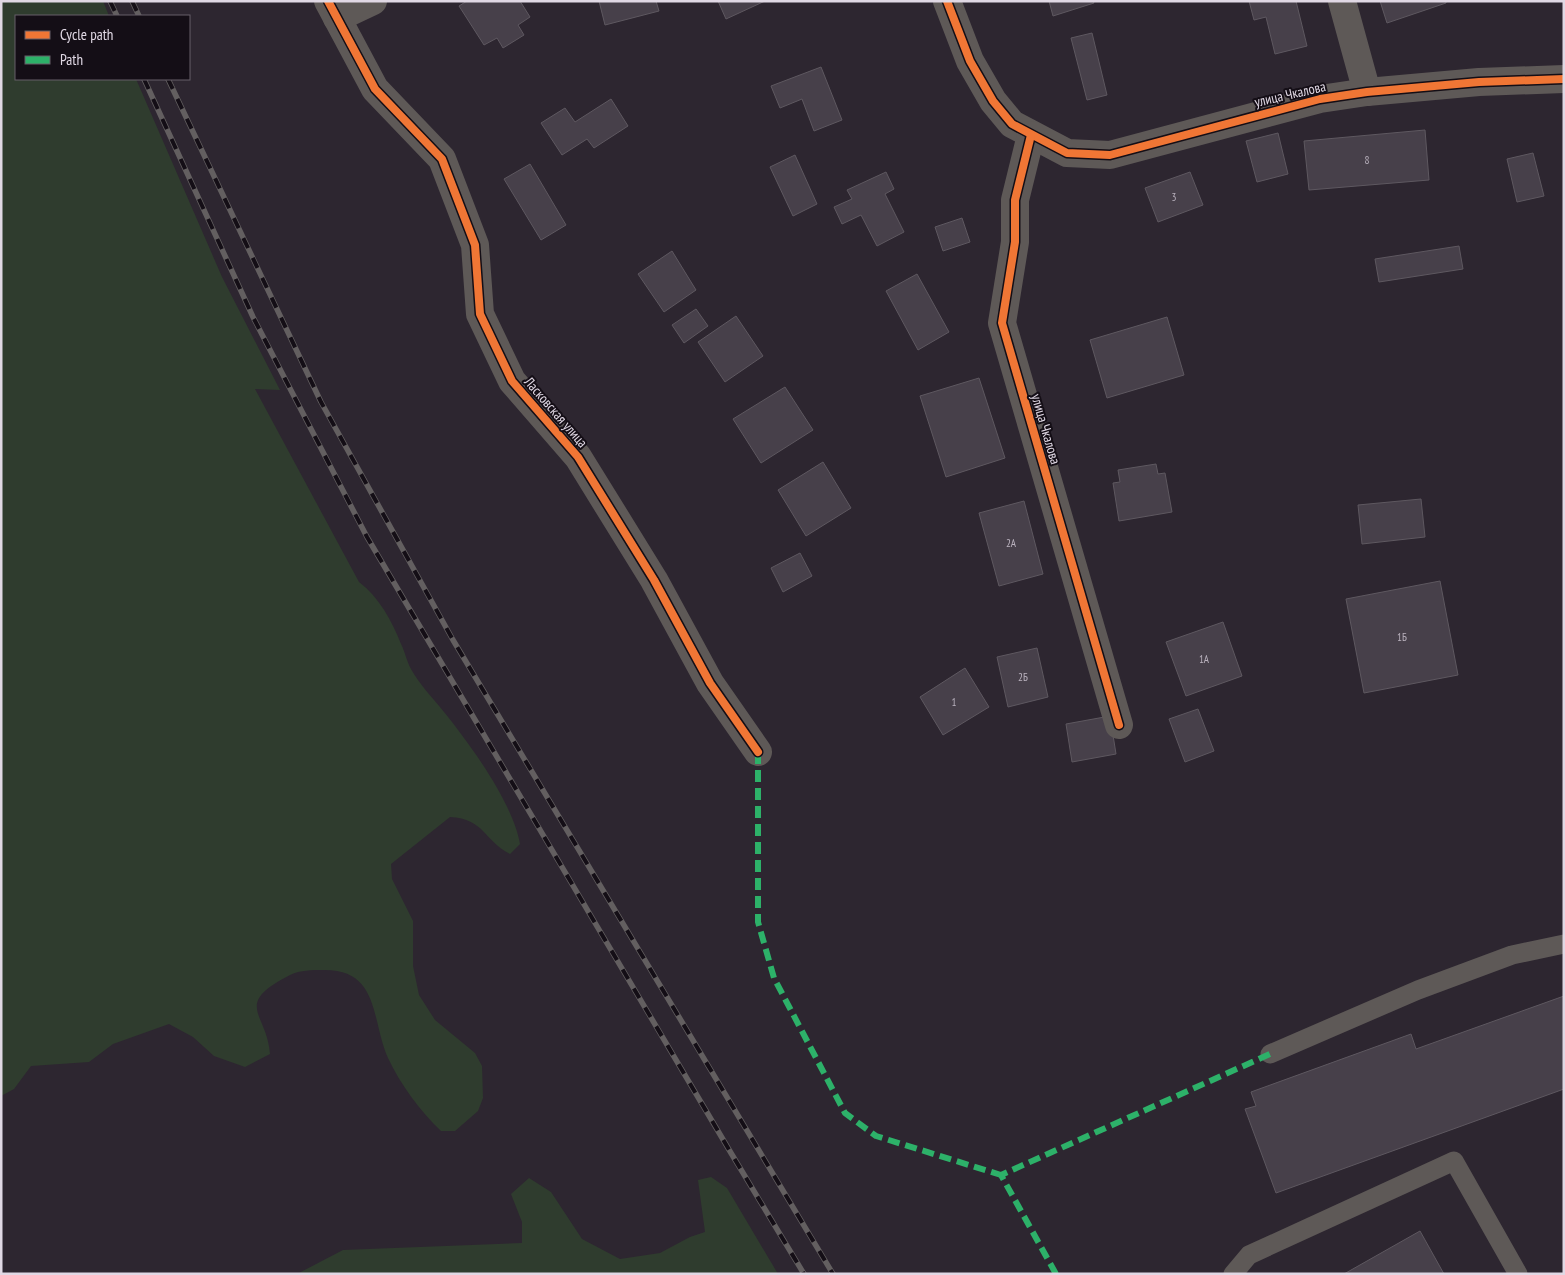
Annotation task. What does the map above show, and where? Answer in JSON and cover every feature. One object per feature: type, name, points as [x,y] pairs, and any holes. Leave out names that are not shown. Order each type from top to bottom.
[{"type":"street","points":[[332,10],[374,1]]},
{"type":"street","name":"улица Чкалова","points":[[947,1],[970,61],[993,101],[1012,124],[1067,153],[1110,155],[1302,104],[1367,92],[1479,82],[1564,79]]},
{"type":"street","points":[[1342,1],[1367,92]]},
{"type":"street","name":"Ласковская улица","points":[[332,10],[375,89],[442,159],[475,245],[480,314],[512,381],[578,456],[654,580],[710,683],[758,752]]},
{"type":"street","name":"улица Чкалова","points":[[1031,135],[1015,200],[1015,242],[1002,323],[1119,725]]},
{"type":"lane","points":[[1270,1054],[1418,990],[1512,955],[1564,944]]},
{"type":"lane","points":[[1233,1274],[1248,1255],[1454,1162],[1518,1274]]},
{"type":"green space","points":[[1,1],[103,1],[109,15],[15,15],[15,80],[136,80],[222,277],[280,390],[255,389],[359,582],[373,595],[384,610],[414,675],[466,740],[500,793],[516,828],[520,844],[510,854],[494,843],[477,826],[462,819],[450,817],[391,864],[392,879],[413,921],[413,966],[419,995],[435,1020],[475,1053],[482,1066],[483,1098],[478,1111],[455,1131],[441,1131],[405,1088],[388,1058],[371,999],[364,987],[355,978],[341,972],[323,970],[294,973],[272,985],[262,994],[257,1002],[257,1010],[268,1040],[270,1054],[245,1067],[214,1056],[193,1037],[169,1024],[113,1044],[89,1062],[31,1066],[14,1089],[1,1096]]},
{"type":"green space","points":[[711,1177],[727,1188],[778,1274],[297,1274],[343,1250],[522,1243],[522,1222],[511,1194],[529,1178],[551,1192],[582,1239],[620,1259],[660,1253],[690,1237],[705,1232],[698,1180]]},
{"type":"building","points":[[467,1],[520,1],[530,17],[518,25],[524,35],[503,48],[497,38],[484,45],[459,6]]},
{"type":"building","points":[[599,1],[656,1],[659,11],[605,25]]},
{"type":"building","points":[[718,1],[765,1],[726,19]]},
{"type":"building","points":[[1049,1],[1093,1],[1094,3],[1053,16]]},
{"type":"building","points":[[1249,1],[1296,1],[1307,46],[1275,54],[1266,17],[1254,20]]},
{"type":"building","points":[[1380,1],[1446,1],[1446,3],[1387,23]]},
{"type":"building","points":[[1092,33],[1107,95],[1087,100],[1071,38]]},
{"type":"building","points":[[821,67],[842,120],[814,131],[802,99],[780,108],[771,86]]},
{"type":"building","points":[[611,99],[628,126],[594,148],[587,139],[562,155],[541,123],[565,108],[575,122]]},
{"type":"building","points":[[1425,130],[1429,180],[1309,190],[1304,141]]},
{"type":"building","points":[[1278,133],[1288,174],[1257,182],[1246,141]]},
{"type":"building","points":[[1533,153],[1544,196],[1517,202],[1507,159]]},
{"type":"building","points":[[795,155],[817,204],[793,216],[770,167]]},
{"type":"building","points":[[530,164],[566,225],[541,240],[504,179]]},
{"type":"building","points":[[886,172],[894,189],[885,194],[904,232],[877,246],[861,215],[842,224],[834,207],[852,199],[847,190]]},
{"type":"building","points":[[1190,172],[1203,205],[1158,222],[1145,188]]},
{"type":"building","points":[[962,218],[970,242],[943,251],[935,227]]},
{"type":"building","points":[[1459,246],[1463,269],[1379,282],[1375,259]]},
{"type":"building","points":[[672,251],[696,290],[664,312],[638,274]]},
{"type":"building","points":[[917,274],[949,332],[918,350],[886,291]]},
{"type":"building","points":[[696,309],[708,326],[684,343],[672,325]]},
{"type":"building","points":[[736,316],[763,356],[725,382],[698,342]]},
{"type":"building","points":[[1167,317],[1184,375],[1107,398],[1090,340]]},
{"type":"building","points":[[979,378],[1005,458],[946,477],[920,396]]},
{"type":"building","points":[[785,387],[813,430],[761,463],[733,419]]},
{"type":"building","points":[[823,462],[851,508],[806,536],[778,490]]},
{"type":"building","points":[[1156,464],[1158,474],[1165,473],[1172,512],[1119,521],[1113,483],[1120,482],[1118,470]]},
{"type":"building","points":[[1421,499],[1425,537],[1362,544],[1358,505]]},
{"type":"building","points":[[1024,501],[1043,574],[999,586],[979,513]]},
{"type":"building","points":[[800,553],[812,576],[783,592],[771,568]]},
{"type":"building","points":[[1440,581],[1458,675],[1364,693],[1346,599]]},
{"type":"building","points":[[1223,622],[1242,676],[1186,696],[1166,642]]},
{"type":"building","points":[[1037,648],[1048,697],[1008,707],[997,657]]},
{"type":"building","points":[[965,668],[989,707],[943,735],[920,697]]},
{"type":"building","points":[[1198,709],[1214,751],[1185,762],[1169,719]]},
{"type":"building","points":[[1110,716],[1116,754],[1072,762],[1066,724]]},
{"type":"building","points":[[1564,996],[1564,1089],[1276,1193],[1245,1109],[1256,1106],[1251,1092],[1411,1034],[1416,1049]]},
{"type":"building","points":[[1420,1231],[1444,1274],[1344,1274]]},
{"type":"railway","points":[[110,1],[117,15]]},
{"type":"railway","points":[[132,1],[139,15]]},
{"type":"railway","points":[[144,80],[253,317],[367,537],[804,1274]]},
{"type":"railway","points":[[168,80],[321,402],[453,640],[833,1274]]},
{"type":"marked path","points":[[758,752],[758,922],[774,978],[845,1113],[876,1136],[1001,1175]]},
{"type":"marked path","points":[[1056,1274],[1001,1175],[1270,1054]]},
{"type":"cycle path","points":[[328,1],[375,89],[442,159],[475,245],[480,314],[512,381],[578,457],[654,580],[710,683],[758,752]]},
{"type":"cycle path","points":[[947,1],[970,61],[993,101],[1012,124],[1067,153],[1110,155],[1320,99],[1367,92],[1479,82],[1564,79]]},
{"type":"cycle path","points":[[1031,135],[1015,200],[1015,242],[1002,323],[1119,725]]}]
